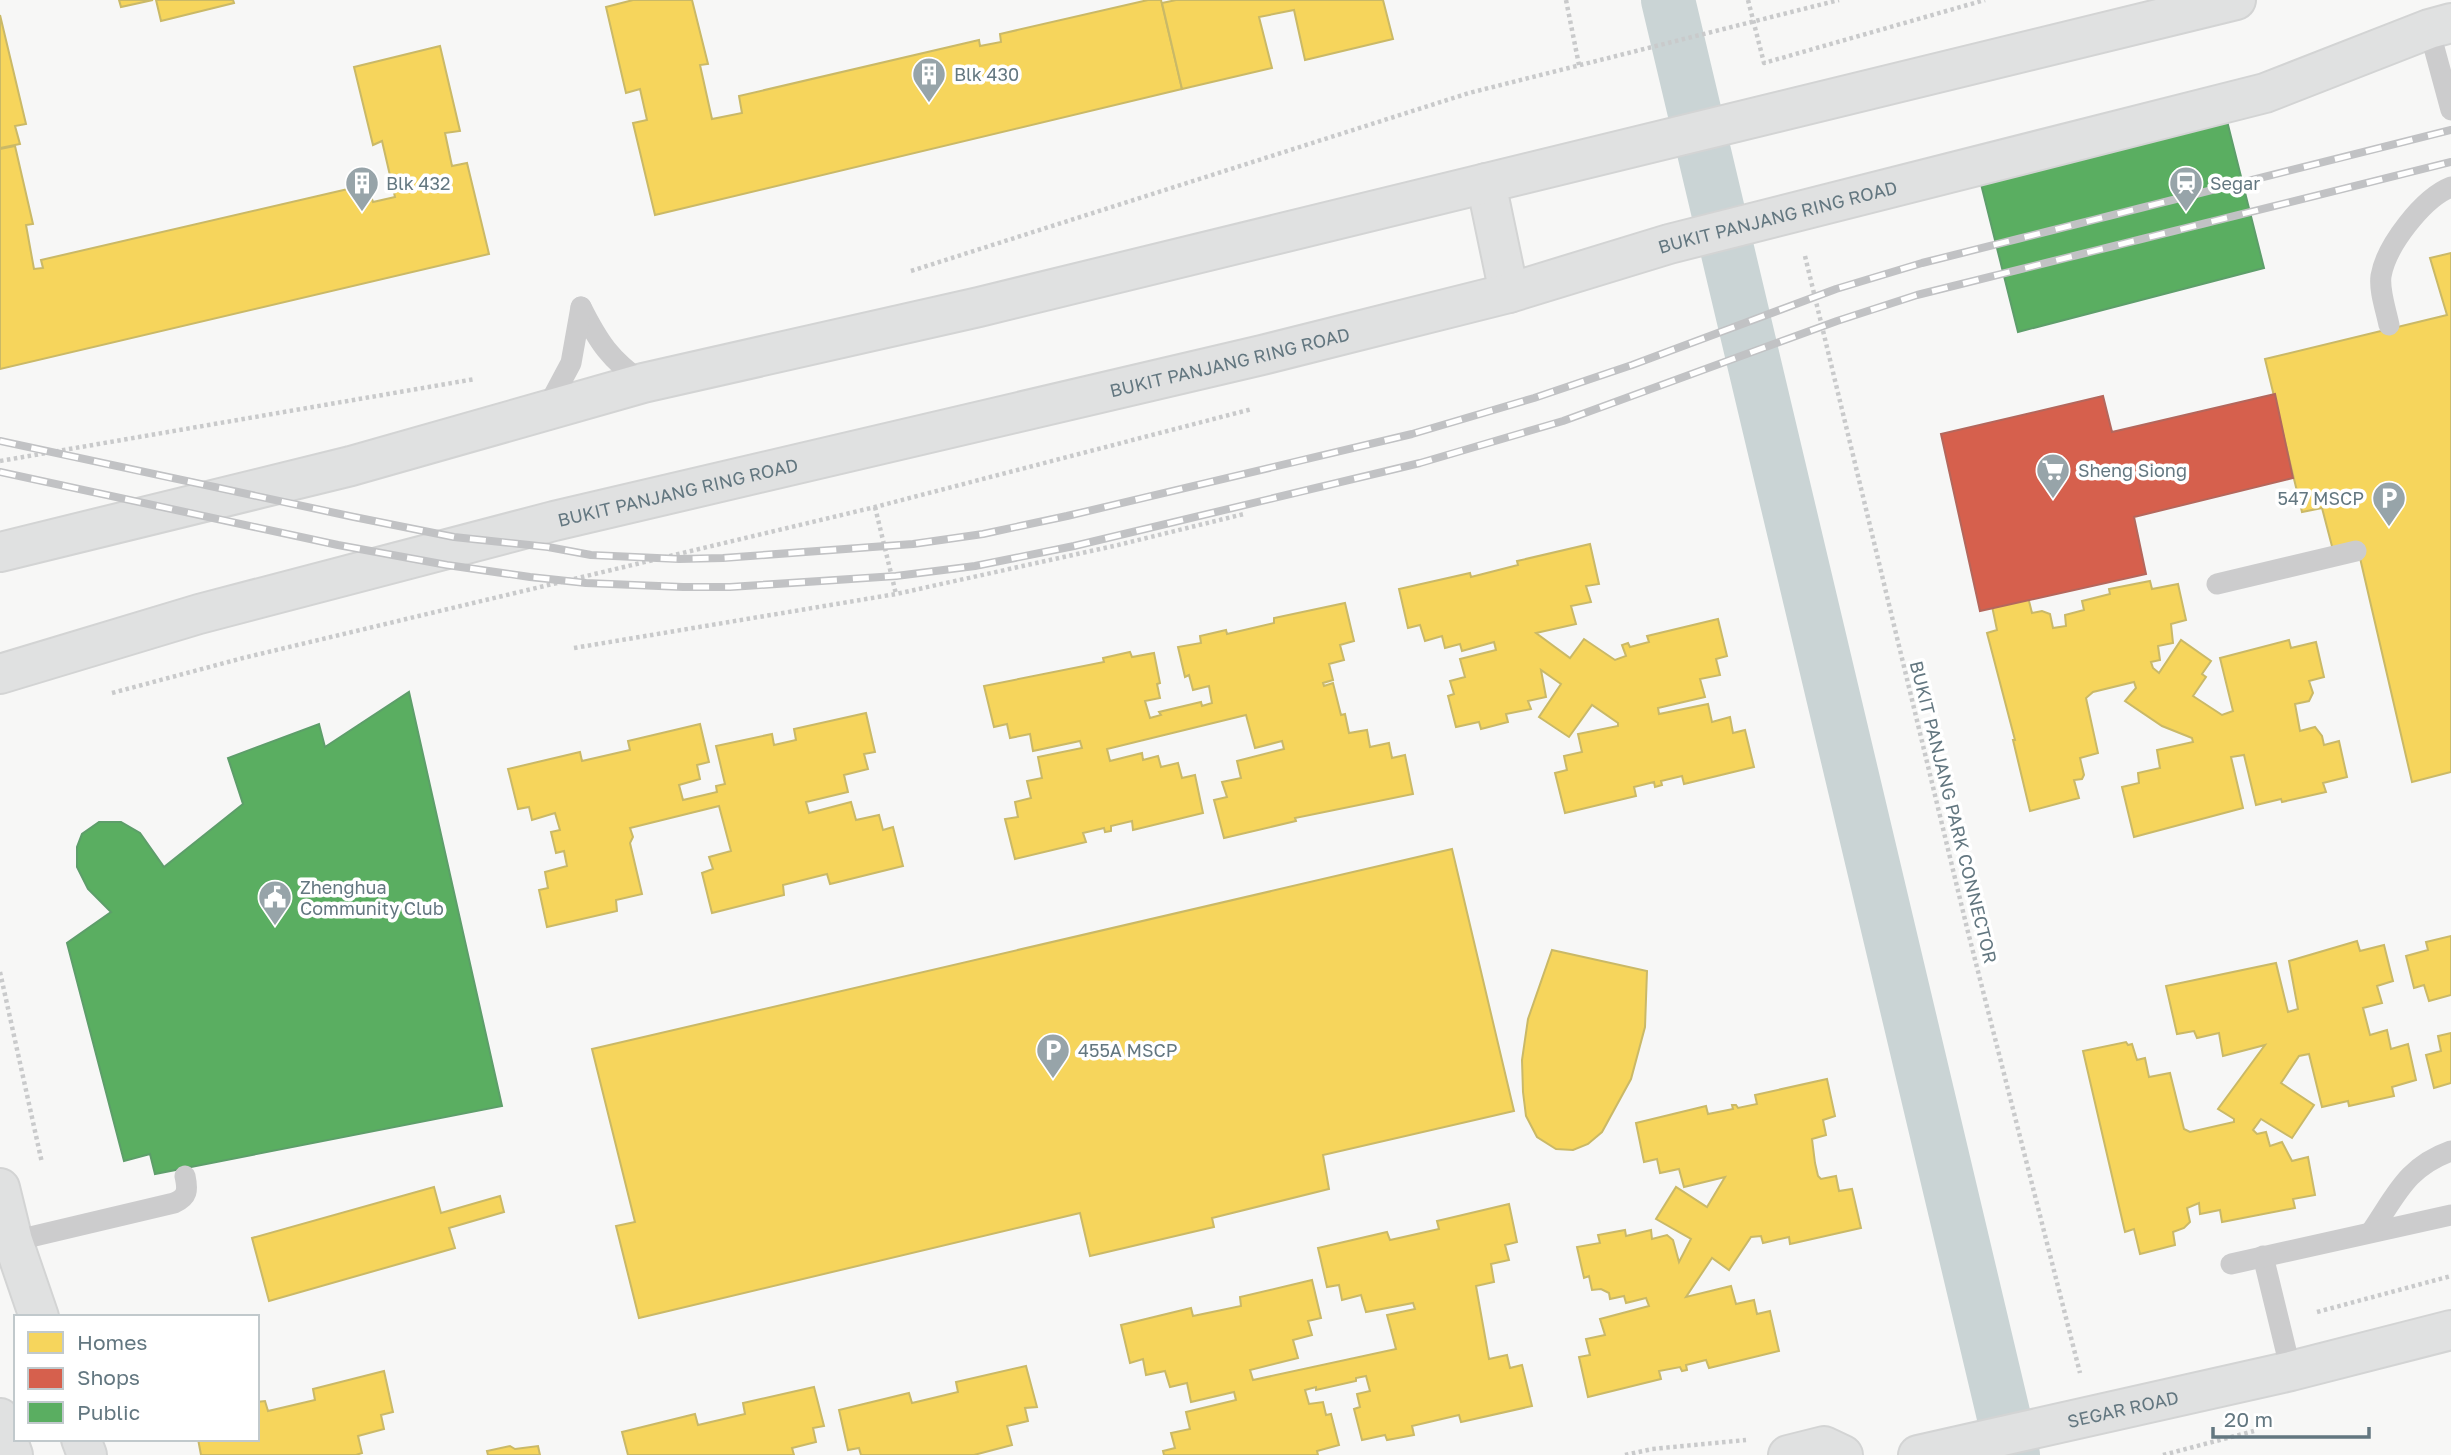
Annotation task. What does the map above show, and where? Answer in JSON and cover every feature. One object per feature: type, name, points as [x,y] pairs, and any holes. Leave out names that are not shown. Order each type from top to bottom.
[{"type":"main road","points":[[0,552],[351,466],[643,383],[979,307],[2236,0]]},
{"type":"main road","name":"BUKIT PANJANG RING ROAD","points":[[0,674],[199,614],[554,521],[1248,358],[1509,293],[1669,244],[2265,93],[2440,26]]},
{"type":"main road","points":[[1486,183],[1509,293]]},
{"type":"main road","points":[[0,1188],[7,1243],[38,1315]]},
{"type":"main road","name":"SEGAR ROAD","points":[[1918,1455],[2291,1371],[2451,1330]]},
{"type":"main road","points":[[0,1418],[13,1455]]},
{"type":"main road","points":[[1788,1455],[1824,1446],[1843,1455]]},
{"type":"lane","points":[[2440,26],[2451,110]]},
{"type":"lane","points":[[2389,325],[2381,282],[2386,259],[2413,218],[2426,204],[2451,187]]},
{"type":"lane","points":[[546,410],[571,362],[581,307],[607,352],[620,367],[643,383]]},
{"type":"lane","points":[[2217,584],[2356,551]]},
{"type":"lane","points":[[2371,1232],[2409,1176],[2423,1165],[2451,1151]]},
{"type":"lane","points":[[7,1243],[174,1203],[183,1199],[188,1191],[185,1176]]},
{"type":"lane","points":[[2231,1264],[2451,1215]]},
{"type":"lane","points":[[2263,1256],[2291,1371]]},
{"type":"path","points":[[1566,0],[1579,65]]},
{"type":"path","points":[[1748,0],[1764,62],[1985,0]]},
{"type":"path","points":[[911,271],[1469,93],[1839,0]]},
{"type":"path","name":"BUKIT PANJANG PARK CONNECTOR","points":[[1805,255],[1967,928],[2081,1374]]},
{"type":"path","points":[[0,461],[476,379]]},
{"type":"path","points":[[108,694],[257,655],[875,507],[1259,407]]},
{"type":"path","points":[[875,507],[896,594]]},
{"type":"path","points":[[574,648],[896,594],[1244,514]]},
{"type":"path","points":[[0,972],[20,1056]]},
{"type":"building: Homes","points":[[119,0],[153,0],[121,7]]},
{"type":"building: Homes","points":[[156,0],[233,0],[234,3],[161,21]]},
{"type":"building: Homes","name":"Blk 430","points":[[633,0],[692,0],[708,64],[700,65],[712,119],[742,113],[739,96],[979,40],[980,46],[1001,42],[1000,34],[1148,0],[1161,0],[1182,89],[655,215],[633,123],[647,120],[640,89],[626,93],[606,7]]},
{"type":"building: Homes","points":[[1176,0],[1383,0],[1393,39],[1305,60],[1294,10],[1259,17],[1272,68],[1182,89],[1162,3]]},
{"type":"building: Homes","points":[[0,15],[26,124],[15,126],[20,144],[0,148]]},
{"type":"building: Homes","name":"Blk 432","points":[[440,46],[460,131],[445,133],[452,166],[467,163],[489,254],[0,369],[0,149],[15,146],[33,224],[26,225],[34,269],[43,268],[41,260],[361,186],[364,197],[371,196],[373,202],[395,197],[382,141],[373,145],[354,67]]},
{"type":"building: Homes","name":"547 MSCP","points":[[2451,253],[2451,772],[2412,782],[2357,545],[2333,550],[2322,508],[2302,512],[2265,359],[2447,315],[2430,258]]},
{"type":"building: Homes","points":[[1590,544],[1599,584],[1586,586],[1591,602],[1571,606],[1576,624],[1536,633],[1570,658],[1584,639],[1615,660],[1626,656],[1622,645],[1628,643],[1630,647],[1649,642],[1647,636],[1718,619],[1727,656],[1716,659],[1720,675],[1700,679],[1705,697],[1658,708],[1659,714],[1708,704],[1712,722],[1730,717],[1733,733],[1745,730],[1754,767],[1684,784],[1682,776],[1661,781],[1662,785],[1655,787],[1654,782],[1634,787],[1636,796],[1565,813],[1555,773],[1567,770],[1564,756],[1582,752],[1578,734],[1618,726],[1618,723],[1592,705],[1569,737],[1539,717],[1561,684],[1541,670],[1546,697],[1528,701],[1531,709],[1506,714],[1508,722],[1481,729],[1479,722],[1456,727],[1448,696],[1454,694],[1450,681],[1465,677],[1460,659],[1496,650],[1494,642],[1462,651],[1460,644],[1445,648],[1442,636],[1425,641],[1420,625],[1408,628],[1399,589],[1470,573],[1471,577],[1518,565],[1517,561]]},
{"type":"building: Homes","points":[[2150,581],[2152,589],[2178,584],[2186,620],[2171,624],[2173,643],[2158,646],[2160,660],[2151,662],[2153,668],[2159,673],[2181,640],[2211,661],[2202,674],[2206,677],[2193,696],[2222,715],[2233,711],[2220,658],[2289,640],[2291,648],[2316,642],[2324,677],[2309,681],[2313,693],[2309,701],[2295,704],[2300,731],[2315,727],[2322,736],[2324,745],[2339,741],[2347,777],[2323,783],[2326,792],[2256,805],[2244,755],[2231,757],[2243,808],[2134,837],[2122,787],[2139,783],[2138,773],[2160,768],[2157,750],[2193,742],[2192,738],[2162,726],[2125,701],[2136,688],[2134,682],[2093,692],[2086,698],[2098,753],[2080,758],[2084,775],[2082,779],[2074,780],[2079,798],[2030,811],[1987,633],[1997,630],[1992,606],[2028,597],[2032,613],[2042,611],[2050,614],[2053,628],[2066,626],[2065,615],[2084,610],[2082,601],[2110,594],[2109,589]]},
{"type":"building: Homes","points":[[1345,603],[1354,641],[1340,645],[1344,660],[1329,664],[1333,680],[1323,683],[1324,686],[1333,683],[1341,715],[1345,714],[1349,733],[1367,730],[1370,747],[1389,743],[1392,758],[1405,755],[1413,794],[1295,818],[1296,821],[1224,838],[1214,800],[1227,797],[1222,782],[1241,778],[1237,761],[1284,749],[1282,741],[1255,748],[1246,715],[1107,749],[1110,761],[1142,753],[1143,760],[1158,756],[1161,767],[1178,763],[1182,778],[1195,775],[1203,813],[1133,830],[1132,821],[1111,826],[1111,831],[1105,832],[1104,828],[1083,833],[1086,842],[1015,859],[1005,819],[1018,817],[1015,802],[1031,798],[1027,781],[1042,778],[1038,757],[1082,748],[1080,741],[1033,751],[1030,734],[1010,738],[1007,724],[994,727],[984,686],[1104,662],[1103,658],[1130,652],[1132,657],[1154,653],[1160,698],[1145,701],[1150,718],[1161,715],[1159,712],[1201,702],[1202,706],[1212,703],[1209,686],[1193,690],[1189,675],[1185,677],[1178,647],[1201,643],[1200,636],[1226,630],[1227,634],[1274,623],[1274,618]]},
{"type":"building: Homes","points":[[866,713],[875,752],[864,754],[868,769],[844,775],[848,792],[806,802],[809,813],[851,802],[856,820],[879,815],[883,830],[893,827],[903,866],[830,884],[827,874],[783,885],[784,895],[712,913],[702,873],[713,869],[709,857],[731,851],[719,806],[630,828],[633,837],[630,843],[642,894],[616,900],[617,911],[547,927],[539,890],[548,888],[545,872],[567,866],[564,851],[556,853],[551,832],[560,830],[555,813],[532,820],[529,807],[518,809],[508,769],[580,752],[582,761],[630,750],[628,741],[700,724],[709,762],[697,765],[700,779],[679,785],[683,800],[717,792],[716,786],[725,784],[716,746],[772,734],[774,745],[796,740],[794,729]]},
{"type":"building: Homes","name":"455A MSCP","points":[[1452,849],[1514,1111],[1323,1155],[1329,1189],[1212,1218],[1214,1227],[1090,1256],[1080,1213],[639,1318],[616,1226],[635,1222],[592,1049]]},
{"type":"building: Homes","points":[[2451,936],[2451,995],[2429,1001],[2424,985],[2414,988],[2406,956],[2428,950],[2426,942]]},
{"type":"building: Homes","points":[[2357,941],[2360,951],[2384,945],[2393,981],[2377,986],[2382,1003],[2363,1008],[2370,1035],[2387,1030],[2391,1049],[2408,1044],[2416,1080],[2392,1087],[2394,1096],[2349,1106],[2348,1101],[2322,1107],[2309,1054],[2299,1056],[2281,1083],[2314,1105],[2292,1138],[2261,1119],[2253,1130],[2257,1134],[2266,1132],[2270,1146],[2282,1142],[2292,1161],[2308,1157],[2315,1195],[2293,1199],[2295,1208],[2222,1222],[2220,1210],[2200,1214],[2199,1203],[2187,1208],[2190,1222],[2184,1228],[2173,1232],[2175,1245],[2140,1254],[2134,1229],[2125,1232],[2083,1051],[2126,1042],[2128,1045],[2132,1044],[2137,1060],[2145,1058],[2149,1077],[2170,1073],[2184,1129],[2190,1132],[2234,1122],[2234,1119],[2218,1109],[2265,1045],[2223,1056],[2219,1033],[2197,1038],[2194,1031],[2177,1034],[2166,986],[2276,963],[2288,1012],[2298,1009],[2289,961]]},
{"type":"building: Homes","points":[[1552,950],[1647,971],[1645,1027],[1631,1079],[1602,1132],[1588,1144],[1573,1150],[1556,1149],[1537,1137],[1526,1116],[1523,1092],[1522,1060],[1528,1019]]},
{"type":"building: Homes","points":[[2451,1033],[2451,1083],[2434,1088],[2426,1055],[2441,1051],[2438,1036]]},
{"type":"building: Homes","points":[[1827,1079],[1835,1116],[1823,1120],[1826,1135],[1812,1139],[1815,1163],[1821,1179],[1836,1176],[1839,1191],[1852,1189],[1861,1228],[1790,1244],[1789,1237],[1763,1243],[1761,1236],[1751,1237],[1729,1270],[1712,1258],[1686,1297],[1731,1286],[1736,1304],[1754,1300],[1757,1314],[1770,1311],[1779,1351],[1709,1368],[1706,1360],[1686,1365],[1687,1370],[1682,1371],[1680,1367],[1659,1371],[1661,1379],[1588,1397],[1579,1357],[1590,1355],[1586,1339],[1605,1335],[1600,1319],[1649,1306],[1646,1298],[1626,1303],[1624,1296],[1610,1299],[1609,1293],[1601,1289],[1592,1290],[1589,1276],[1584,1278],[1577,1247],[1600,1243],[1598,1235],[1625,1230],[1626,1236],[1651,1230],[1652,1239],[1667,1235],[1673,1240],[1679,1262],[1691,1239],[1656,1219],[1676,1187],[1707,1207],[1725,1177],[1684,1187],[1679,1169],[1660,1173],[1657,1159],[1644,1162],[1636,1123],[1706,1106],[1708,1114],[1733,1109],[1732,1105],[1738,1108],[1757,1104],[1755,1095]]},
{"type":"building: Homes","points":[[434,1187],[441,1213],[500,1196],[504,1212],[449,1228],[455,1248],[269,1301],[252,1238]]},
{"type":"building: Homes","points":[[1509,1204],[1517,1242],[1505,1245],[1509,1260],[1491,1264],[1494,1282],[1476,1286],[1489,1359],[1507,1355],[1510,1368],[1522,1365],[1532,1406],[1461,1422],[1459,1415],[1412,1426],[1414,1435],[1387,1440],[1385,1435],[1362,1440],[1354,1409],[1360,1407],[1357,1394],[1370,1391],[1366,1376],[1356,1378],[1356,1381],[1305,1390],[1309,1404],[1323,1402],[1326,1415],[1331,1414],[1339,1445],[1317,1451],[1318,1455],[1164,1455],[1163,1451],[1175,1448],[1171,1433],[1190,1429],[1186,1412],[1236,1400],[1234,1392],[1191,1402],[1187,1383],[1170,1387],[1165,1371],[1146,1375],[1143,1359],[1130,1363],[1121,1325],[1191,1308],[1193,1316],[1241,1306],[1240,1297],[1312,1280],[1321,1318],[1308,1321],[1312,1335],[1293,1340],[1298,1358],[1250,1370],[1253,1380],[1396,1349],[1387,1315],[1415,1309],[1413,1303],[1366,1312],[1361,1295],[1342,1300],[1339,1285],[1327,1287],[1318,1248],[1387,1232],[1390,1240],[1439,1229],[1437,1221]]},
{"type":"building: Homes","points":[[1026,1366],[1037,1407],[1025,1408],[1028,1421],[1007,1426],[1012,1445],[974,1455],[861,1455],[859,1448],[848,1450],[839,1410],[909,1393],[912,1403],[958,1392],[956,1382]]},
{"type":"building: Homes","points":[[384,1371],[393,1412],[381,1415],[384,1429],[358,1436],[362,1453],[356,1455],[201,1455],[198,1441],[259,1441],[259,1402],[265,1401],[268,1411],[315,1400],[313,1389]]},
{"type":"building: Homes","points":[[814,1387],[824,1426],[813,1428],[816,1442],[792,1448],[794,1455],[628,1455],[622,1432],[695,1414],[698,1425],[745,1414],[743,1403]]},
{"type":"building: Homes","points":[[510,1446],[515,1449],[538,1446],[540,1455],[488,1455],[487,1451]]},
{"type":"building: Shops","points":[[2275,394],[2293,478],[2134,517],[2146,574],[1980,611],[1941,434],[2103,396],[2112,432]]},
{"type":"building: Public","points":[[2227,121],[2264,268],[2018,332],[1981,184]]},
{"type":"building: Public","name":"Zhenghua Community Club","points":[[409,692],[502,1106],[155,1174],[150,1154],[124,1161],[67,943],[111,912],[88,889],[77,867],[77,847],[82,834],[99,822],[121,822],[140,833],[164,867],[243,804],[228,758],[319,724],[325,747]]},
{"type":"waterway","points":[[1668,0],[2013,1455]]},
{"type":"railway","points":[[0,441],[454,537],[548,547],[591,555],[723,558],[913,544],[983,534],[1067,516],[1412,434],[1534,398],[1632,365],[1836,289],[1922,263],[2451,130]]},
{"type":"railway","points":[[0,472],[338,545],[530,577],[586,583],[730,587],[896,576],[975,566],[1074,546],[1420,463],[1563,421],[1837,321],[1917,295],[2451,162]]},
{"type":"place","name":"Blk 430","points":[[929,104]]},
{"type":"place","name":"Blk 432","points":[[362,213]]},
{"type":"place","name":"Segar","points":[[2186,213]]},
{"type":"place","name":"Sheng Siong","points":[[2053,500]]},
{"type":"place","name":"547 MSCP","points":[[2389,528]]},
{"type":"place","name":"Zhenghua Community Club","points":[[275,927]]},
{"type":"place","name":"455A MSCP","points":[[1053,1080]]}]
